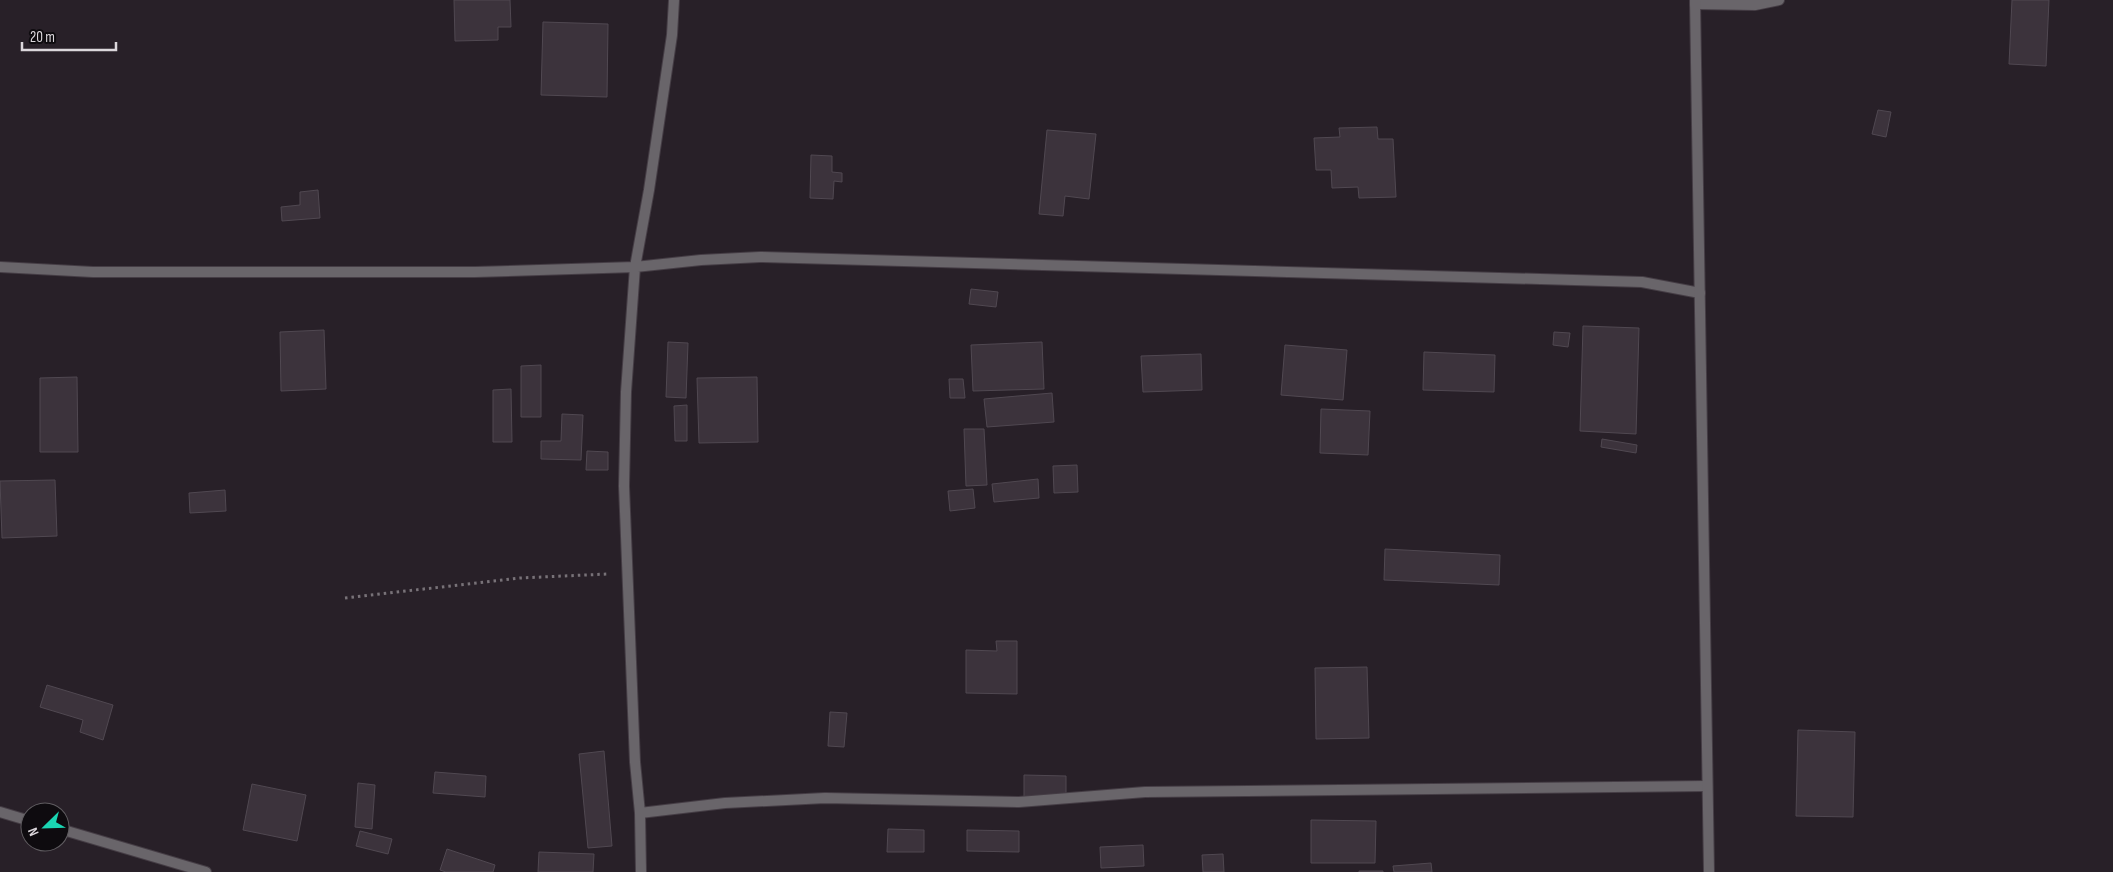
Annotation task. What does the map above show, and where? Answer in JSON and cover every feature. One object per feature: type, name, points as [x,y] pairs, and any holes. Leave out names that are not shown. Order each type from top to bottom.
[{"type":"street","points":[[641,872],[640,813],[635,762],[624,486],[626,392],[635,267],[649,190],[672,35],[674,0]]},
{"type":"street","points":[[1709,872],[1695,2],[1755,5],[1779,0]]},
{"type":"street","points":[[0,267],[103,272],[475,272],[635,267],[701,260],[760,257],[1642,282],[1700,293]]},
{"type":"street","points":[[640,813],[726,803],[825,798],[1010,802],[1145,792],[1708,786]]},
{"type":"street","points":[[0,812],[20,818]]},
{"type":"street","points":[[70,833],[206,872]]},
{"type":"path","points":[[345,598],[520,578],[627,573]]},
{"type":"building","points":[[454,0],[510,0],[511,27],[498,27],[498,40],[455,41]]},
{"type":"building","points":[[2012,0],[2049,0],[2046,66],[2009,64]]},
{"type":"building","points":[[543,22],[608,24],[607,97],[541,95]]},
{"type":"building","points":[[1878,110],[1891,112],[1886,137],[1872,134]]},
{"type":"building","points":[[1377,127],[1378,139],[1393,139],[1396,197],[1359,198],[1358,187],[1332,188],[1331,170],[1316,170],[1314,138],[1340,137],[1339,128]]},
{"type":"building","points":[[1047,130],[1096,134],[1089,199],[1065,196],[1063,216],[1039,214]]},
{"type":"building","points":[[811,155],[832,156],[832,172],[842,173],[842,182],[834,181],[833,199],[810,198]]},
{"type":"building","points":[[318,190],[320,218],[282,221],[281,207],[300,205],[300,192]]},
{"type":"building","points":[[971,289],[998,292],[996,307],[969,304]]},
{"type":"building","points":[[1583,326],[1639,328],[1636,434],[1580,431]]},
{"type":"building","points":[[324,330],[326,389],[281,391],[280,332]]},
{"type":"building","points":[[1554,332],[1570,333],[1568,347],[1553,345]]},
{"type":"building","points":[[668,342],[688,343],[686,398],[666,397]]},
{"type":"building","points":[[1042,342],[1044,389],[973,391],[971,345]]},
{"type":"building","points":[[1285,345],[1347,350],[1343,400],[1281,395]]},
{"type":"building","points":[[1424,352],[1495,355],[1494,392],[1423,390]]},
{"type":"building","points":[[1201,354],[1202,390],[1143,392],[1141,356]]},
{"type":"building","points":[[541,365],[541,417],[521,417],[521,366]]},
{"type":"building","points":[[77,377],[78,452],[40,452],[40,378]]},
{"type":"building","points":[[757,377],[758,442],[699,443],[697,378]]},
{"type":"building","points":[[949,379],[963,379],[965,398],[950,398]]},
{"type":"building","points":[[511,389],[512,442],[493,442],[493,390]]},
{"type":"building","points":[[1052,393],[1054,422],[987,427],[984,399]]},
{"type":"building","points":[[687,405],[687,441],[675,441],[674,406]]},
{"type":"building","points":[[1321,409],[1370,411],[1368,455],[1320,453]]},
{"type":"building","points":[[562,414],[583,415],[581,460],[541,459],[541,441],[561,441]]},
{"type":"building","points":[[964,429],[984,429],[987,485],[966,486]]},
{"type":"building","points":[[1602,439],[1637,445],[1636,453],[1601,447]]},
{"type":"building","points":[[587,451],[608,452],[608,470],[586,470]]},
{"type":"building","points":[[1077,465],[1078,492],[1054,493],[1053,466]]},
{"type":"building","points":[[1038,479],[1039,498],[994,502],[992,484]]},
{"type":"building","points":[[55,480],[57,536],[2,538],[0,481]]},
{"type":"building","points":[[973,489],[975,508],[950,511],[948,491]]},
{"type":"building","points":[[225,490],[226,511],[190,513],[189,493]]},
{"type":"building","points":[[1385,549],[1500,555],[1499,585],[1384,580]]},
{"type":"building","points":[[996,641],[1017,641],[1017,694],[966,693],[966,650],[997,651]]},
{"type":"building","points":[[1367,667],[1369,738],[1316,739],[1315,668]]},
{"type":"building","points":[[47,685],[113,705],[103,740],[80,732],[83,720],[40,707]]},
{"type":"building","points":[[830,712],[847,713],[844,747],[828,746]]},
{"type":"building","points":[[1798,730],[1855,732],[1853,817],[1796,816]]},
{"type":"building","points":[[604,751],[612,846],[588,848],[579,754]]},
{"type":"building","points":[[435,772],[486,776],[485,797],[433,793]]},
{"type":"building","points":[[1024,775],[1066,776],[1066,797],[1024,797]]},
{"type":"building","points":[[358,783],[375,785],[372,829],[355,827]]},
{"type":"building","points":[[252,784],[306,795],[297,841],[243,830]]},
{"type":"building","points":[[1311,820],[1376,821],[1375,863],[1311,863]]},
{"type":"building","points":[[888,829],[924,830],[924,852],[887,852]]},
{"type":"building","points":[[967,830],[1019,831],[1019,852],[967,851]]},
{"type":"building","points":[[360,831],[392,839],[388,854],[356,846]]},
{"type":"building","points":[[1143,845],[1144,866],[1101,868],[1100,847]]},
{"type":"building","points":[[447,849],[495,865],[493,872],[446,872],[440,870]]},
{"type":"building","points":[[539,852],[594,854],[593,872],[538,872]]},
{"type":"building","points":[[1223,854],[1224,872],[1203,872],[1202,855]]},
{"type":"building","points":[[1431,863],[1432,872],[1394,872],[1393,866]]},
{"type":"building","points":[[1383,871],[1383,872],[1359,872]]}]
